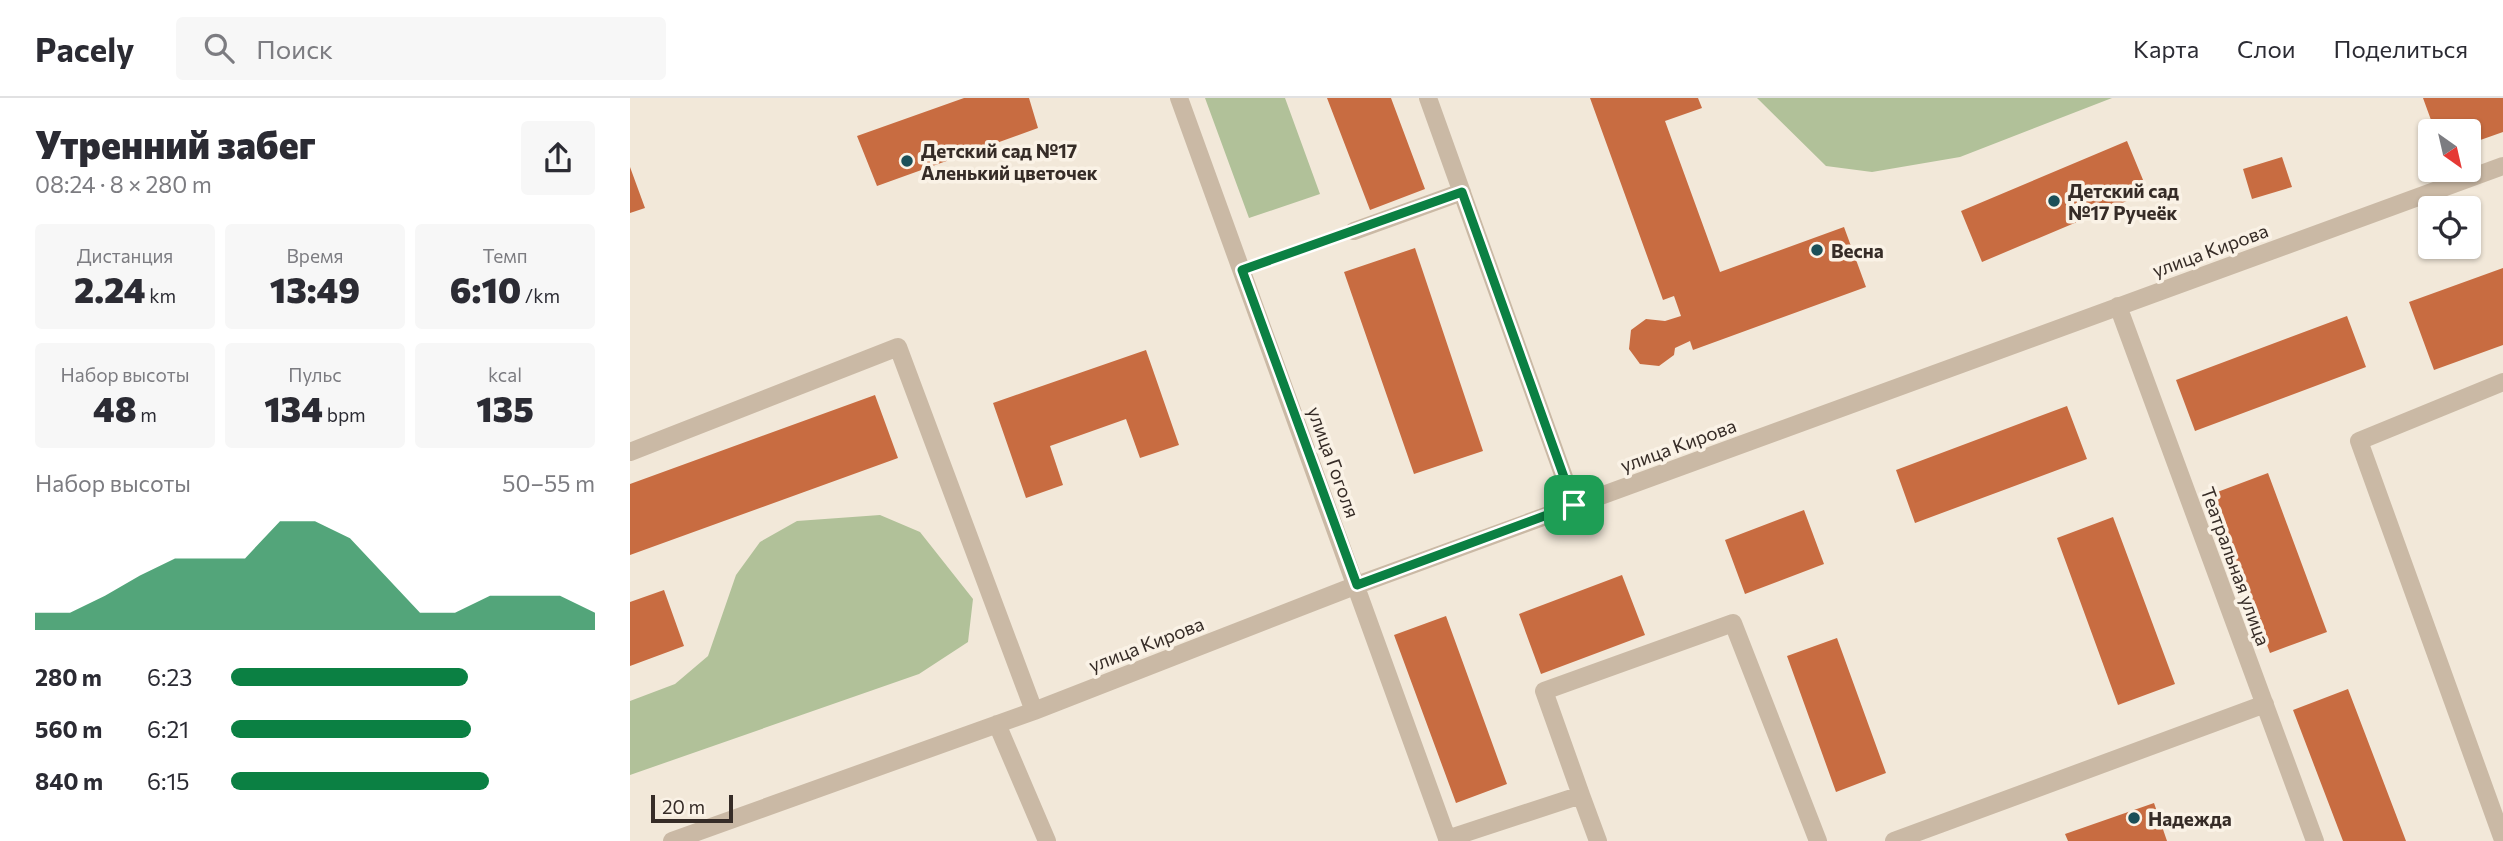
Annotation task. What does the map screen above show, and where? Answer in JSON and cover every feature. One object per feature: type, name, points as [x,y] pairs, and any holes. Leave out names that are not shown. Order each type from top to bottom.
[{"type":"street","name":"улица Гоголя","points":[[1179,98],[1448,840]]},
{"type":"street","points":[[1428,98],[1574,505]]},
{"type":"street","name":"улица Кирова","points":[[672,841],[1034,711],[1357,585],[1574,505],[2503,166]]},
{"type":"street","points":[[1354,231],[1462,192]]},
{"type":"street","name":"Театральная улица","points":[[2118,306],[2315,841]]},
{"type":"street","points":[[630,452],[898,347],[1034,711]]},
{"type":"street","points":[[2503,382],[2359,441],[2503,840]]},
{"type":"street","points":[[1598,841],[1544,691],[1733,623],[1818,841]]},
{"type":"street","points":[[1894,841],[2264,704]]},
{"type":"street","points":[[997,724],[1047,841]]},
{"type":"street","points":[[1448,840],[1581,795]]},
{"type":"path","points":[[1242,270],[1354,231]]},
{"type":"green space","points":[[1205,98],[1285,98],[1320,194],[1249,218]]},
{"type":"green space","points":[[1757,98],[2112,98],[1960,157],[1872,172],[1826,166]]},
{"type":"green space","points":[[880,515],[920,532],[973,599],[968,642],[919,674],[630,775],[630,701],[675,684],[708,656],[736,575],[760,542],[797,521]]},
{"type":"building","name":"Детский сад №17 Аленький цветочек","points":[[964,98],[1029,98],[1038,128],[877,186],[857,136]]},
{"type":"building","points":[[1327,98],[1391,98],[1425,189],[1370,210]]},
{"type":"building","name":"Весна","points":[[1590,98],[1698,98],[1702,108],[1665,121],[1720,272],[1844,227],[1866,287],[1693,350],[1690,341],[1675,348],[1674,355],[1659,366],[1640,364],[1629,349],[1631,330],[1646,319],[1665,321],[1681,316],[1674,296],[1663,300]]},
{"type":"building","points":[[2423,98],[2503,98],[2503,132],[2482,139],[2482,119],[2431,119]]},
{"type":"building","name":"Детский сад №17 Ручеёк","points":[[2127,141],[2148,192],[1982,262],[1961,211]]},
{"type":"building","points":[[2282,157],[2292,187],[2252,199],[2243,169]]},
{"type":"building","points":[[630,167],[645,208],[630,213]]},
{"type":"building","points":[[1415,248],[1483,451],[1414,474],[1344,272]]},
{"type":"building","points":[[2503,268],[2503,345],[2434,370],[2409,302]]},
{"type":"building","points":[[2347,316],[2366,367],[2195,431],[2176,380]]},
{"type":"building","points":[[1146,350],[1179,445],[1140,458],[1126,419],[1050,446],[1063,485],[1026,498],[993,403]]},
{"type":"building","points":[[875,395],[898,458],[630,555],[630,484]]},
{"type":"building","points":[[2067,406],[2087,459],[1915,523],[1896,470]]},
{"type":"building","points":[[2268,473],[2327,632],[2270,653],[2212,494]]},
{"type":"building","points":[[1804,510],[1824,564],[1745,594],[1725,540]]},
{"type":"building","points":[[2113,517],[2175,684],[2118,705],[2057,538]]},
{"type":"building","points":[[1622,575],[1645,635],[1541,674],[1519,614]]},
{"type":"building","points":[[664,590],[684,646],[630,666],[630,602]]},
{"type":"building","points":[[1446,616],[1507,784],[1456,803],[1394,635]]},
{"type":"building","points":[[1837,638],[1886,773],[1836,792],[1787,656]]},
{"type":"building","points":[[2348,689],[2406,841],[2343,841],[2293,710]]},
{"type":"building","name":"Надежда","points":[[2154,803],[2167,841],[2068,841],[2065,834]]},
{"type":"place","name":"Детский сад №17 Аленький цветочек","points":[[907,161]]},
{"type":"place","name":"Детский сад №17 Ручеёк","points":[[2054,201]]},
{"type":"place","name":"Весна","points":[[1817,250]]},
{"type":"place","name":"Надежда","points":[[2134,818]]},
{"type":"route","points":[[1462,192],[1574,505],[1357,585],[1242,270],[1462,192]]}]
